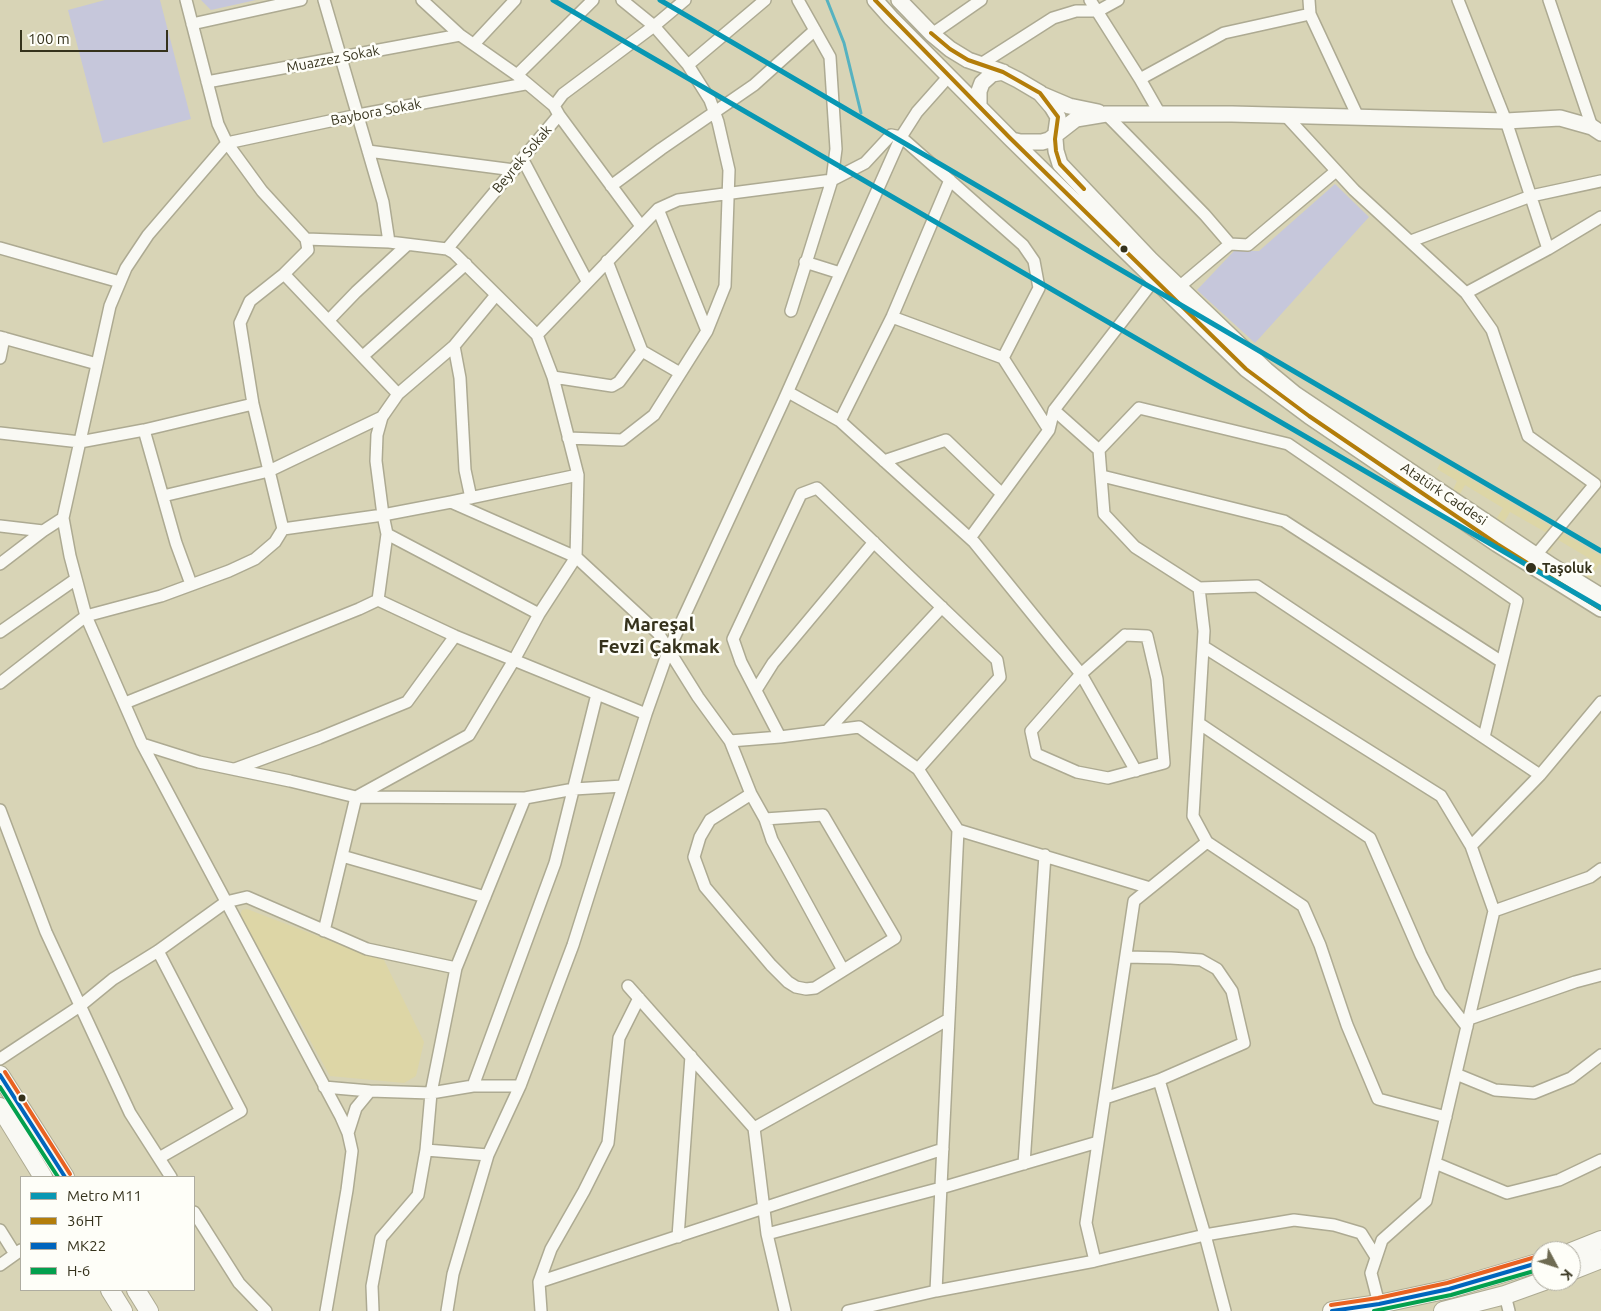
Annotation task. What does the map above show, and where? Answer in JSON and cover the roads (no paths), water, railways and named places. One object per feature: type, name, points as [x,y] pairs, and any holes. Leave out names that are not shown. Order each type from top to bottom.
[{"type":"main road","name":"Atatürk Caddesi","points":[[875,0],[1012,140],[1246,368],[1275,392],[1530,566],[1601,609]]},
{"type":"main road","name":"Atatürk Caddesi","points":[[899,0],[932,34],[962,56],[1003,72],[1040,93],[1058,117],[1056,151],[1060,164],[1179,286],[1255,360],[1295,394],[1536,555],[1601,596]]},
{"type":"main road","points":[[979,106],[979,91],[982,83],[992,74],[1003,72]]},
{"type":"main road","points":[[1040,93],[1069,106],[1106,114]]},
{"type":"main road","points":[[1012,140],[1042,142],[1049,140],[1076,120],[1106,114],[1285,115],[1506,121],[1560,118],[1596,130]]},
{"type":"main road","points":[[0,1074],[64,1176]]},
{"type":"main road","points":[[0,1107],[6,1129],[42,1176]]},
{"type":"main road","points":[[1581,1248],[1601,1240]]},
{"type":"main road","points":[[1581,1267],[1601,1259]]},
{"type":"main road","points":[[1332,1311],[1379,1304],[1458,1286],[1531,1265]]},
{"type":"main road","points":[[1443,1311],[1507,1303],[1531,1289]]},
{"type":"main road","points":[[111,1291],[123,1311]]},
{"type":"main road","points":[[137,1291],[149,1311]]},
{"type":"street","points":[[0,683],[86,616],[161,596],[229,571],[255,559],[275,542],[283,529],[253,404],[240,323],[250,301],[284,274],[308,250],[306,239],[262,191],[227,143],[218,124],[186,0]]},
{"type":"street","points":[[192,24],[301,0]]},
{"type":"street","points":[[324,0],[383,202],[389,242]]},
{"type":"street","points":[[422,0],[460,35],[521,79],[556,111],[641,226]]},
{"type":"street","points":[[474,44],[515,0]]},
{"type":"street","points":[[521,79],[593,0]]},
{"type":"street","points":[[568,438],[622,440],[654,415],[707,331],[725,286],[728,170],[715,112],[710,100],[688,65],[654,26],[622,0]]},
{"type":"street","name":"Beyrek Sokak","points":[[447,249],[523,160],[556,111],[564,94],[654,26],[685,0]]},
{"type":"street","points":[[688,65],[765,0]]},
{"type":"street","points":[[791,311],[832,180],[836,149],[830,57],[798,0]]},
{"type":"street","points":[[932,34],[981,0]]},
{"type":"street","points":[[1090,0],[1160,114]]},
{"type":"street","points":[[981,64],[1053,18],[1076,11],[1098,12],[1118,0]]},
{"type":"street","points":[[1309,0],[1310,14],[1358,117]]},
{"type":"street","points":[[1458,0],[1506,121],[1548,248]]},
{"type":"street","points":[[1549,0],[1596,130]]},
{"type":"street","points":[[1140,79],[1224,33],[1310,14]]},
{"type":"street","points":[[612,186],[754,85],[815,30]]},
{"type":"street","name":"Muazzez Sokak","points":[[207,82],[460,35]]},
{"type":"street","points":[[447,1311],[453,1274],[488,1154],[520,1086],[573,945],[646,714],[669,649],[788,392],[902,136],[917,112],[949,76]]},
{"type":"street","name":"Baybora Sokak","points":[[227,143],[521,79]]},
{"type":"street","points":[[1106,114],[1205,215],[1230,244]]},
{"type":"street","points":[[1285,115],[1354,190],[1466,293],[1492,330],[1528,436],[1594,484],[1536,555]]},
{"type":"street","points":[[537,335],[658,209],[678,200],[832,180],[865,163],[891,135],[902,136],[1023,245],[1034,261],[1040,288],[1004,358]]},
{"type":"street","points":[[227,143],[148,235],[126,268],[110,306],[63,518],[86,616],[142,744],[348,1133],[352,1151],[326,1311]]},
{"type":"street","points":[[368,151],[514,170]]},
{"type":"street","points":[[523,160],[587,281]]},
{"type":"street","points":[[1179,286],[1230,244],[1248,244],[1336,171]]},
{"type":"street","points":[[840,421],[892,318],[950,180]]},
{"type":"street","points":[[1411,241],[1531,196],[1601,181]]},
{"type":"street","points":[[658,209],[707,331]]},
{"type":"street","points":[[1466,293],[1601,217]]},
{"type":"street","points":[[306,239],[389,242],[447,249],[454,253],[537,335],[554,377],[578,475],[576,557],[539,614],[514,660],[469,734],[356,797],[324,930]]},
{"type":"street","points":[[329,320],[407,245]]},
{"type":"street","points":[[0,248],[120,282]]},
{"type":"street","points":[[607,261],[642,351],[680,373]]},
{"type":"street","points":[[805,262],[840,273]]},
{"type":"street","points":[[363,356],[466,264]]},
{"type":"street","points":[[284,274],[398,394]]},
{"type":"street","points":[[970,538],[1049,430],[1054,410],[1154,280]]},
{"type":"street","points":[[378,600],[387,534],[376,461],[377,435],[382,417],[398,394],[454,346],[496,295]]},
{"type":"street","points":[[892,318],[1004,358],[1049,430]]},
{"type":"street","points":[[0,358],[2,337],[97,364]]},
{"type":"street","points":[[454,346],[460,378],[465,470],[471,498]]},
{"type":"street","points":[[554,377],[612,386],[619,382],[642,351]]},
{"type":"street","points":[[788,392],[840,421],[970,538],[1081,674],[1136,771]]},
{"type":"street","points":[[0,433],[80,442],[144,430],[253,404]]},
{"type":"street","points":[[1100,450],[1139,408],[1288,444],[1517,601],[1484,737]]},
{"type":"street","points":[[1054,410],[1100,450],[1104,514],[1135,547],[1199,588],[1257,586],[1540,775]]},
{"type":"street","points":[[163,496],[269,471],[382,417]]},
{"type":"street","points":[[144,430],[176,543],[191,584]]},
{"type":"street","points":[[884,461],[946,440],[1002,494]]},
{"type":"street","points":[[283,529],[383,515],[578,475]]},
{"type":"street","points":[[1102,476],[1284,521],[1502,662]]},
{"type":"street","points":[[780,737],[741,662],[733,639],[801,494],[817,488],[997,660],[1000,678],[918,769]]},
{"type":"street","points":[[451,502],[576,557],[658,633],[676,664],[730,741],[750,794],[765,819],[772,840],[842,970]]},
{"type":"street","points":[[0,564],[63,518]]},
{"type":"street","points":[[0,526],[43,531]]},
{"type":"street","points":[[387,534],[539,614]]},
{"type":"street","points":[[756,690],[773,663],[874,542]]},
{"type":"street","points":[[0,632],[76,579]]},
{"type":"street","points":[[1199,588],[1204,647],[1193,816],[1207,842],[1303,906],[1320,945],[1347,1025],[1378,1099],[1446,1117]]},
{"type":"street","points":[[378,600],[455,636],[646,714]]},
{"type":"street","points":[[125,703],[378,600]]},
{"type":"street","points":[[827,731],[942,608]]},
{"type":"street","points":[[1125,635],[1147,636],[1157,679],[1164,763],[1136,771],[1108,778],[1077,772],[1036,754],[1031,731],[1081,674],[1125,635]]},
{"type":"street","points":[[234,770],[406,702],[455,636]]},
{"type":"street","points":[[1204,647],[1441,796],[1471,846],[1494,911],[1426,1201],[1382,1240],[1371,1273],[1379,1304]]},
{"type":"street","points":[[473,1086],[555,863],[597,694]]},
{"type":"street","points":[[1471,846],[1540,775],[1601,702]]},
{"type":"street","points":[[1200,724],[1370,838],[1421,956],[1440,992],[1468,1023]]},
{"type":"street","points":[[730,741],[859,727],[918,769],[958,830],[936,1290]]},
{"type":"street","points":[[142,744],[199,762],[356,797],[526,798],[574,789],[623,786]]},
{"type":"street","points":[[750,794],[710,820],[700,837],[694,857],[705,887],[771,965],[788,982],[796,987],[806,990],[815,988],[895,938],[823,815],[765,819]]},
{"type":"street","points":[[373,1311],[372,1286],[381,1238],[418,1195],[426,1150],[431,1093],[456,968],[526,798]]},
{"type":"street","points":[[0,810],[46,932],[80,1006],[130,1113],[170,1176]]},
{"type":"street","points":[[958,830],[1150,888]]},
{"type":"street","points":[[1095,1261],[1086,1223],[1134,901],[1207,842]]},
{"type":"street","points":[[1024,1164],[1045,855]]},
{"type":"street","points":[[342,856],[485,897]]},
{"type":"street","points":[[1494,911],[1590,877],[1601,869]]},
{"type":"street","points":[[0,1059],[80,1006],[114,979],[158,951],[226,902],[247,896],[366,949],[456,968]]},
{"type":"street","points":[[158,951],[241,1111],[159,1158]]},
{"type":"street","points":[[1105,1098],[1159,1080],[1244,1044],[1232,991],[1217,970],[1201,960],[1126,957]]},
{"type":"street","points":[[1468,1023],[1575,982],[1601,975]]},
{"type":"street","points":[[628,986],[754,1128],[767,1234],[785,1311]]},
{"type":"street","points":[[541,1311],[539,1282],[551,1250],[584,1191],[608,1142],[619,1038],[639,998]]},
{"type":"street","points":[[754,1128],[949,1019]]},
{"type":"street","points":[[1456,1074],[1495,1090],[1534,1093],[1571,1078],[1601,1055]]},
{"type":"street","points":[[678,1237],[690,1056]]},
{"type":"street","points":[[1159,1080],[1205,1235],[1225,1311]]},
{"type":"street","points":[[324,1087],[431,1093],[473,1086],[520,1086]]},
{"type":"street","points":[[348,1133],[356,1108],[370,1091]]},
{"type":"street","points":[[767,1234],[941,1188],[1098,1142]]},
{"type":"street","points":[[539,1282],[943,1149]]},
{"type":"street","points":[[426,1150],[488,1154]]},
{"type":"street","points":[[1435,1162],[1507,1193],[1559,1180],[1601,1160]]},
{"type":"street","points":[[195,1214],[239,1283],[266,1311]]},
{"type":"street","points":[[848,1311],[936,1290],[1095,1261],[1205,1235],[1294,1220],[1334,1225],[1361,1233],[1376,1257]]},
{"type":"street","points":[[0,1230],[18,1252],[0,1265]]},
{"type":"waterway","points":[[827,0],[844,43],[861,113]]},
{"type":"metro line","name":"M11","points":[[553,0],[1601,608]]},
{"type":"metro line","name":"M11","points":[[660,0],[1601,551]]},
{"type":"place","name":"Taşoluk","points":[[1531,568]]},
{"type":"district","name":"Mareşal Fevzi Çakmak","points":[[659,636]]}]
